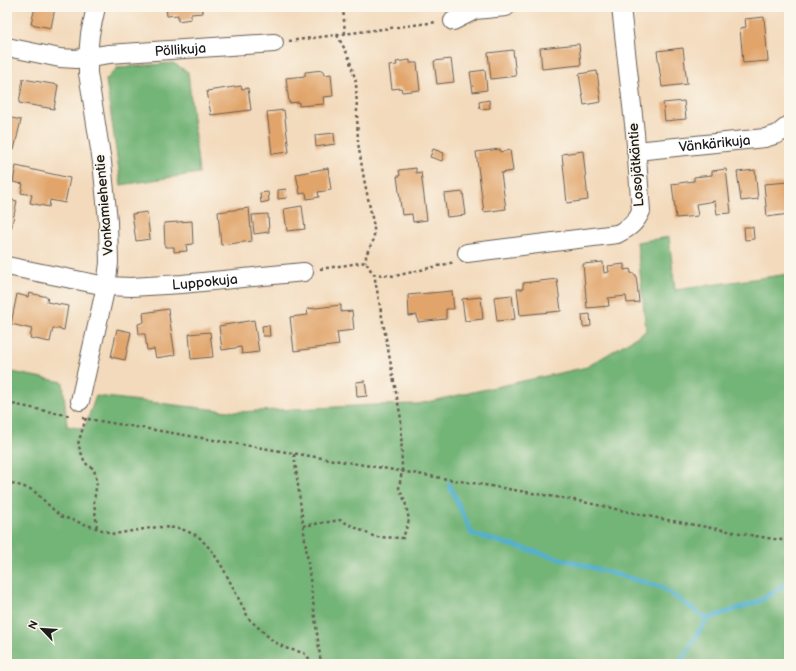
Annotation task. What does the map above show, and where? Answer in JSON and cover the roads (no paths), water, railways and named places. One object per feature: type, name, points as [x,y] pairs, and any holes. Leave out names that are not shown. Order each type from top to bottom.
[{"type":"street","name":"Vonkamiehentie","points":[[80,401],[106,286],[109,263],[108,221],[102,162],[88,73],[90,34],[96,7]]},
{"type":"street","points":[[454,20],[475,10],[506,7]]},
{"type":"street","name":"Losojätkäntie","points":[[467,253],[616,234],[628,228],[637,220],[641,211],[622,7]]},
{"type":"street","name":"Pöllikuja","points":[[7,47],[60,58],[88,58],[109,54],[274,43]]},
{"type":"street","name":"Vänkärikuja","points":[[636,151],[765,138],[778,134],[789,125]]},
{"type":"street","name":"Luppokuja","points":[[7,266],[106,286],[131,287],[182,284],[304,272]]},
{"type":"waterway","points":[[449,484],[472,534],[661,587],[707,619]]},
{"type":"waterway","points":[[679,664],[707,619],[760,601],[789,582]]}]
